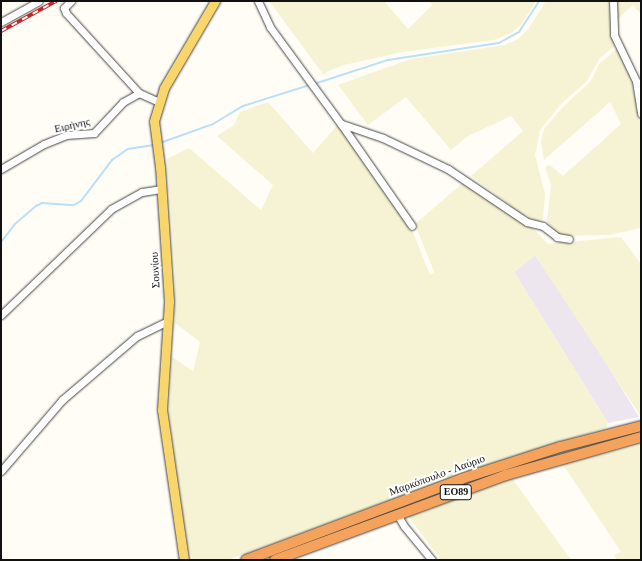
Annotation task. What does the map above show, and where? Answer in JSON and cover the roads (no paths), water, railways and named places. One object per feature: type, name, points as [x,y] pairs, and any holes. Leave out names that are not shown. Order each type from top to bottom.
[{"type":"highway","name":"Μαρκόπουλο - Λαύριο","points":[[246,560],[475,474],[560,447],[641,426]]},
{"type":"highway","name":"Μαρκόπουλο - Λαύριο","points":[[275,560],[506,475],[641,437]]},
{"type":"main road","name":"Σουνίου","points":[[181,557],[162,410],[168,320],[162,189],[154,121],[158,102],[164,88],[214,1]]},
{"type":"street","points":[[1,22],[39,1]]},
{"type":"street","points":[[71,1],[64,8],[66,13],[139,93],[158,102]]},
{"type":"street","points":[[258,1],[258,6],[270,27],[314,90],[342,124],[412,226]]},
{"type":"street","points":[[613,1],[614,35],[636,81],[641,114]]},
{"type":"street","name":"Ειρήνης","points":[[1,169],[59,138],[94,133],[123,102],[139,93]]},
{"type":"street","points":[[342,124],[383,138],[448,169],[527,222],[543,226],[557,237],[569,239]]},
{"type":"street","points":[[1,315],[111,209],[142,192],[162,189]]},
{"type":"street","points":[[1,471],[62,400],[137,336],[168,320]]},
{"type":"street","points":[[398,514],[404,526],[432,560]]},
{"type":"waterway","points":[[314,84],[388,60],[499,43],[519,32],[539,1]]},
{"type":"waterway","points":[[160,143],[213,124],[243,106],[310,85]]},
{"type":"waterway","points":[[1,242],[15,224],[36,206],[42,203],[74,205],[81,201],[112,160],[128,149],[154,145]]},
{"type":"railway","points":[[1,31],[56,1]]}]
